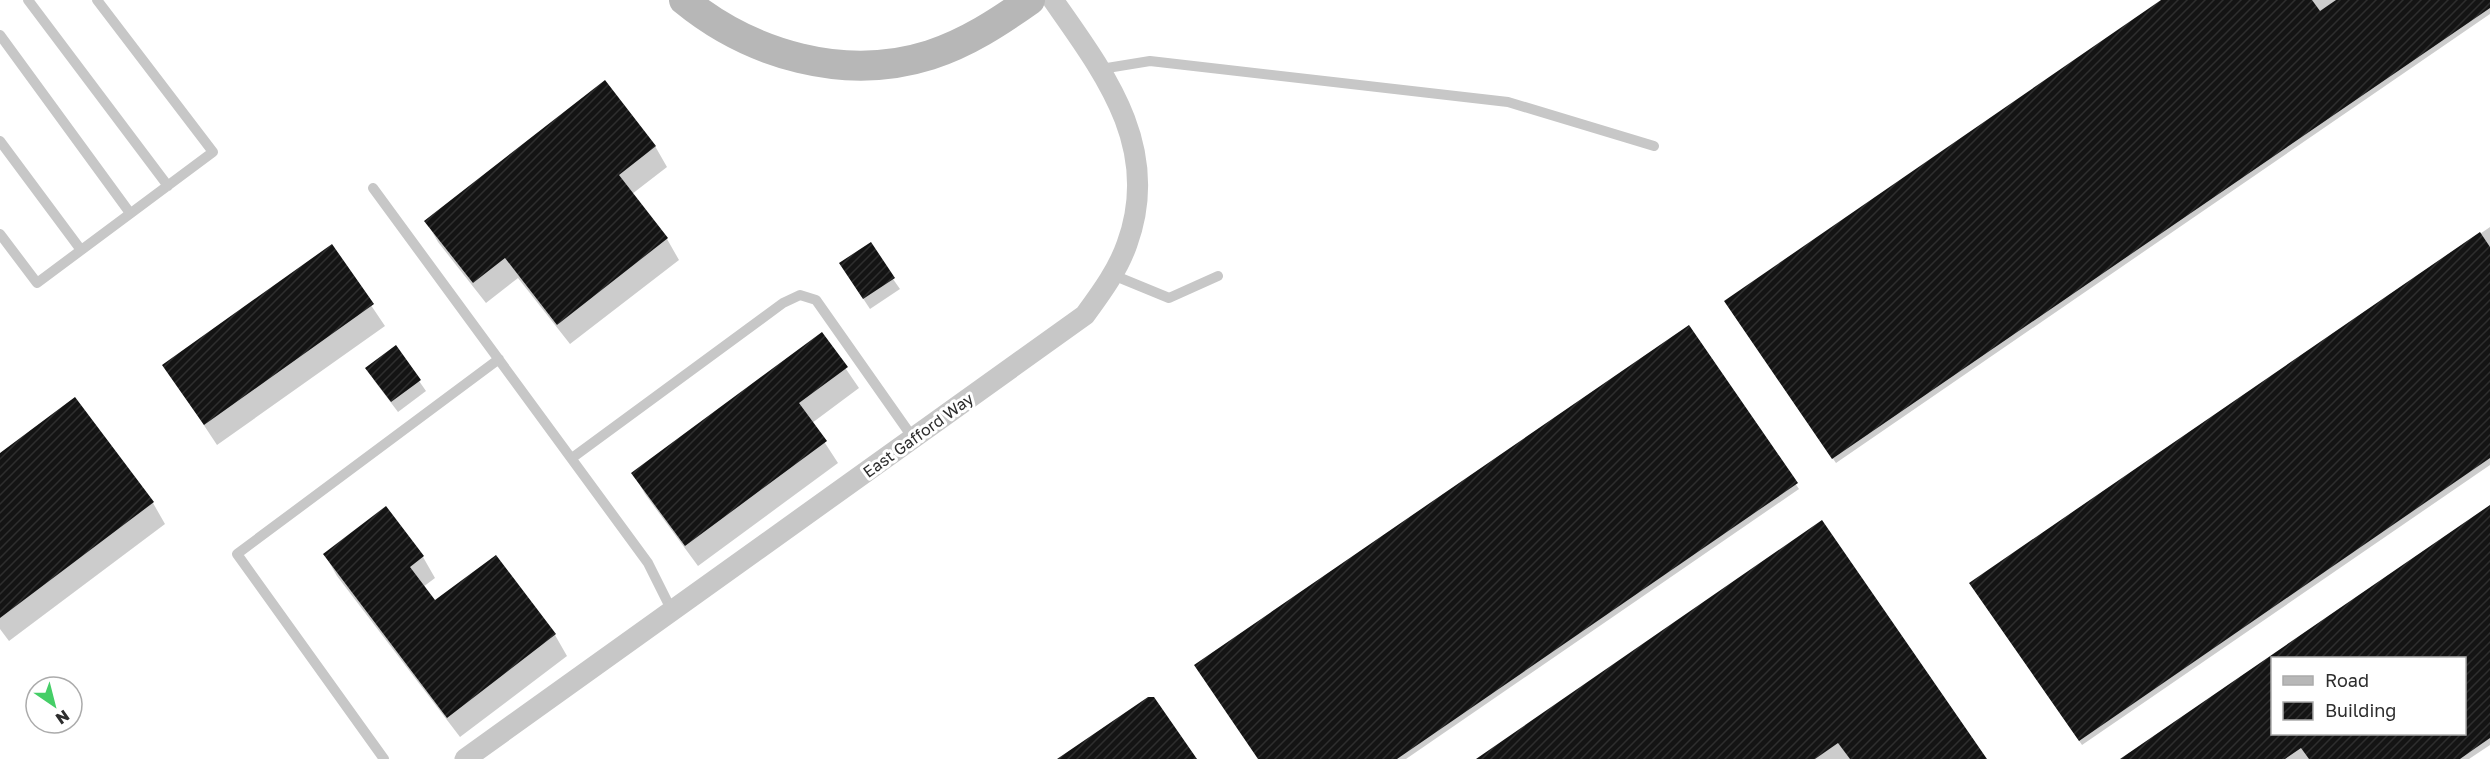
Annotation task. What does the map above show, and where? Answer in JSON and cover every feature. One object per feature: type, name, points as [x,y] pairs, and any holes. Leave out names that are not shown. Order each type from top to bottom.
[{"type":"street","points":[[684,0],[725,28],[755,43],[810,61],[852,66],[888,64],[929,55],[970,39],[1030,0]]},
{"type":"street","name":"East Gafford Way","points":[[465,759],[1085,315],[1113,275],[1128,244],[1135,215],[1137,184],[1135,155],[1128,123],[1101,69],[1053,0]]},
{"type":"lane","points":[[28,0],[168,186]]},
{"type":"lane","points":[[0,234],[36,283],[213,152],[97,0]]},
{"type":"lane","points":[[0,35],[130,213]]},
{"type":"lane","points":[[1101,69],[1150,61],[1508,102],[1654,146]]},
{"type":"lane","points":[[0,141],[81,250]]},
{"type":"lane","points":[[373,188],[648,563],[672,610]]},
{"type":"lane","points":[[1113,275],[1168,298],[1218,276]]},
{"type":"lane","points":[[572,458],[783,303],[800,295],[816,300],[913,438]]},
{"type":"lane","points":[[384,759],[237,554],[499,359]]},
{"type":"building","points":[[2161,0],[2312,0],[2320,11],[2336,0],[2490,0],[2490,8],[1832,459],[1724,301]]},
{"type":"building","points":[[605,80],[656,146],[619,175],[668,238],[557,325],[505,258],[473,283],[424,221]]},
{"type":"building","points":[[2480,232],[2490,247],[2490,458],[2079,741],[1969,583]]},
{"type":"building","points":[[871,242],[895,278],[863,299],[839,263]]},
{"type":"building","points":[[332,244],[374,304],[204,425],[162,365]]},
{"type":"building","points":[[1689,325],[1798,483],[1397,759],[1258,759],[1194,665]]},
{"type":"building","points":[[822,332],[848,367],[799,403],[827,441],[685,546],[631,473]]},
{"type":"building","points":[[396,345],[421,380],[391,402],[365,368]]},
{"type":"building","points":[[75,397],[154,502],[0,618],[0,453]]},
{"type":"building","points":[[2490,505],[2490,738],[2460,759],[2309,759],[2301,748],[2285,759],[2120,759]]},
{"type":"building","points":[[386,506],[424,556],[410,567],[435,600],[496,555],[556,634],[447,718],[323,554]]},
{"type":"building","points":[[1822,520],[1987,759],[1850,759],[1838,743],[1815,759],[1476,759]]},
{"type":"building","points":[[1148,697],[1154,697],[1197,759],[1057,759]]}]
